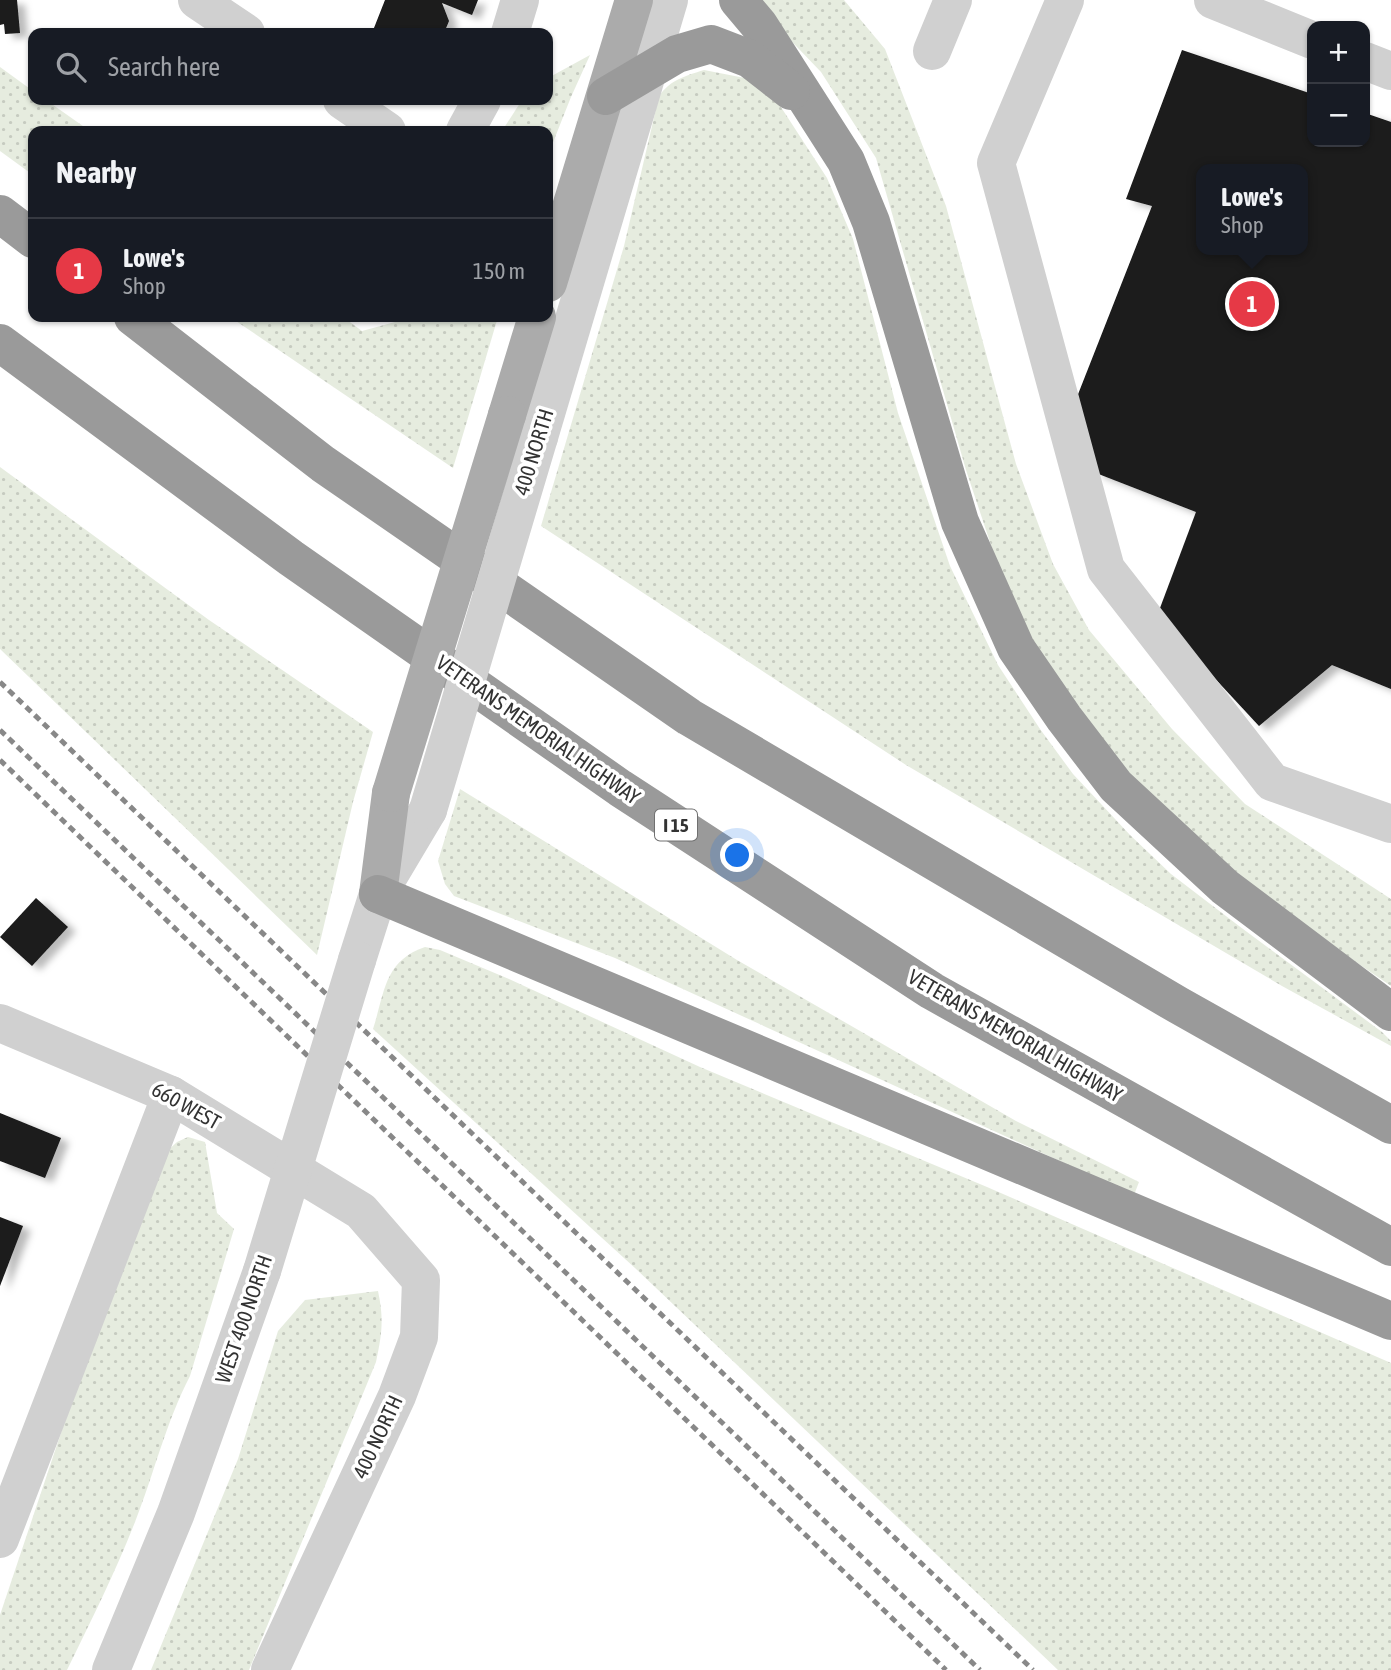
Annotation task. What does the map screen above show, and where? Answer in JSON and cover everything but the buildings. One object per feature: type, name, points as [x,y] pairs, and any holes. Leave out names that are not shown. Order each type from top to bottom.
[{"type":"highway","points":[[737,0],[759,25],[846,161],[871,222],[960,522],[1016,648],[1064,718],[1116,786],[1225,887],[1391,1012]]},
{"type":"highway","points":[[606,96],[677,54],[711,44],[750,59],[814,109]]},
{"type":"highway","points":[[0,214],[28,235]]},
{"type":"highway","points":[[139,322],[323,464],[689,717],[1178,1005],[1391,1125]]},
{"type":"highway","name":"VETERANS MEMORIAL HIGHWAY","points":[[0,343],[291,558],[609,780],[932,991],[1391,1247]]},
{"type":"highway","points":[[378,894],[1391,1321]]},
{"type":"main road","points":[[553,267],[635,0]]},
{"type":"main road","name":"400 NORTH","points":[[378,894],[391,793],[535,322]]},
{"type":"street","points":[[197,0],[239,28]]},
{"type":"street","points":[[512,28],[520,0]]},
{"type":"street","name":"400 NORTH","points":[[357,960],[378,894],[428,810],[669,0]]},
{"type":"street","points":[[932,51],[953,0]]},
{"type":"street","points":[[1065,0],[996,163],[1106,569],[1272,782],[1391,824]]},
{"type":"street","points":[[1213,0],[1307,38]]},
{"type":"street","points":[[1370,63],[1391,71]]},
{"type":"street","points":[[349,105],[380,126]]},
{"type":"street","points":[[468,126],[479,105]]},
{"type":"street","name":"WEST 400 NORTH","points":[[111,1670],[176,1513],[262,1271],[357,960]]},
{"type":"street","name":"660 WEST","points":[[0,1023],[171,1095],[361,1211]]},
{"type":"street","points":[[0,1539],[171,1095]]},
{"type":"street","name":"400 NORTH","points":[[270,1670],[397,1396],[419,1337],[421,1280],[361,1211]]},
{"type":"shaded area","points":[[752,0],[844,0],[885,49],[946,206],[1016,464],[1053,564],[1089,630],[1172,729],[1245,804],[1391,899],[1391,986],[1290,917],[1164,811],[1086,727],[1029,636],[997,563],[966,470],[876,158],[821,72]]},
{"type":"shaded area","points":[[590,55],[553,142],[553,126],[505,126],[519,105],[553,105],[553,75]]},
{"type":"shaded area","points":[[0,67],[28,87],[28,105],[53,105],[83,126],[28,126],[28,171],[0,151]]},
{"type":"shaded area","points":[[704,70],[755,80],[777,101],[827,178],[853,239],[898,413],[950,566],[998,665],[1040,729],[1073,774],[1171,874],[1382,1032],[1391,1041],[1391,1046],[1282,986],[906,765],[541,526],[624,246],[659,96],[673,82]]},
{"type":"shaded area","points":[[237,322],[350,322],[362,331],[395,322],[497,322],[453,468]]},
{"type":"shaded area","points":[[0,467],[209,620],[373,732],[353,802],[317,955],[0,649]]},
{"type":"shaded area","points":[[460,789],[737,960],[1016,1121],[1139,1182],[1134,1195],[615,958],[454,896],[445,884],[438,861]]},
{"type":"shaded area","points":[[425,947],[440,950],[509,979],[700,1067],[987,1187],[1391,1363],[1391,1670],[1058,1670],[635,1268],[373,1029],[384,990],[394,969],[411,953]]},
{"type":"shaded area","points":[[188,1137],[205,1142],[217,1213],[234,1229],[190,1376],[174,1411],[127,1541],[67,1670],[0,1670],[0,1615],[63,1427],[165,1153],[177,1142]]},
{"type":"shaded area","points":[[378,1291],[382,1327],[376,1362],[249,1670],[151,1670],[238,1459],[278,1331],[305,1300]]},
{"type":"railway","points":[[0,682],[1033,1670]]},
{"type":"railway","points":[[0,730],[980,1670]]},
{"type":"railway","points":[[0,760],[946,1670]]},
{"type":"place","name":"Lowe's","points":[[1252,304]]}]
